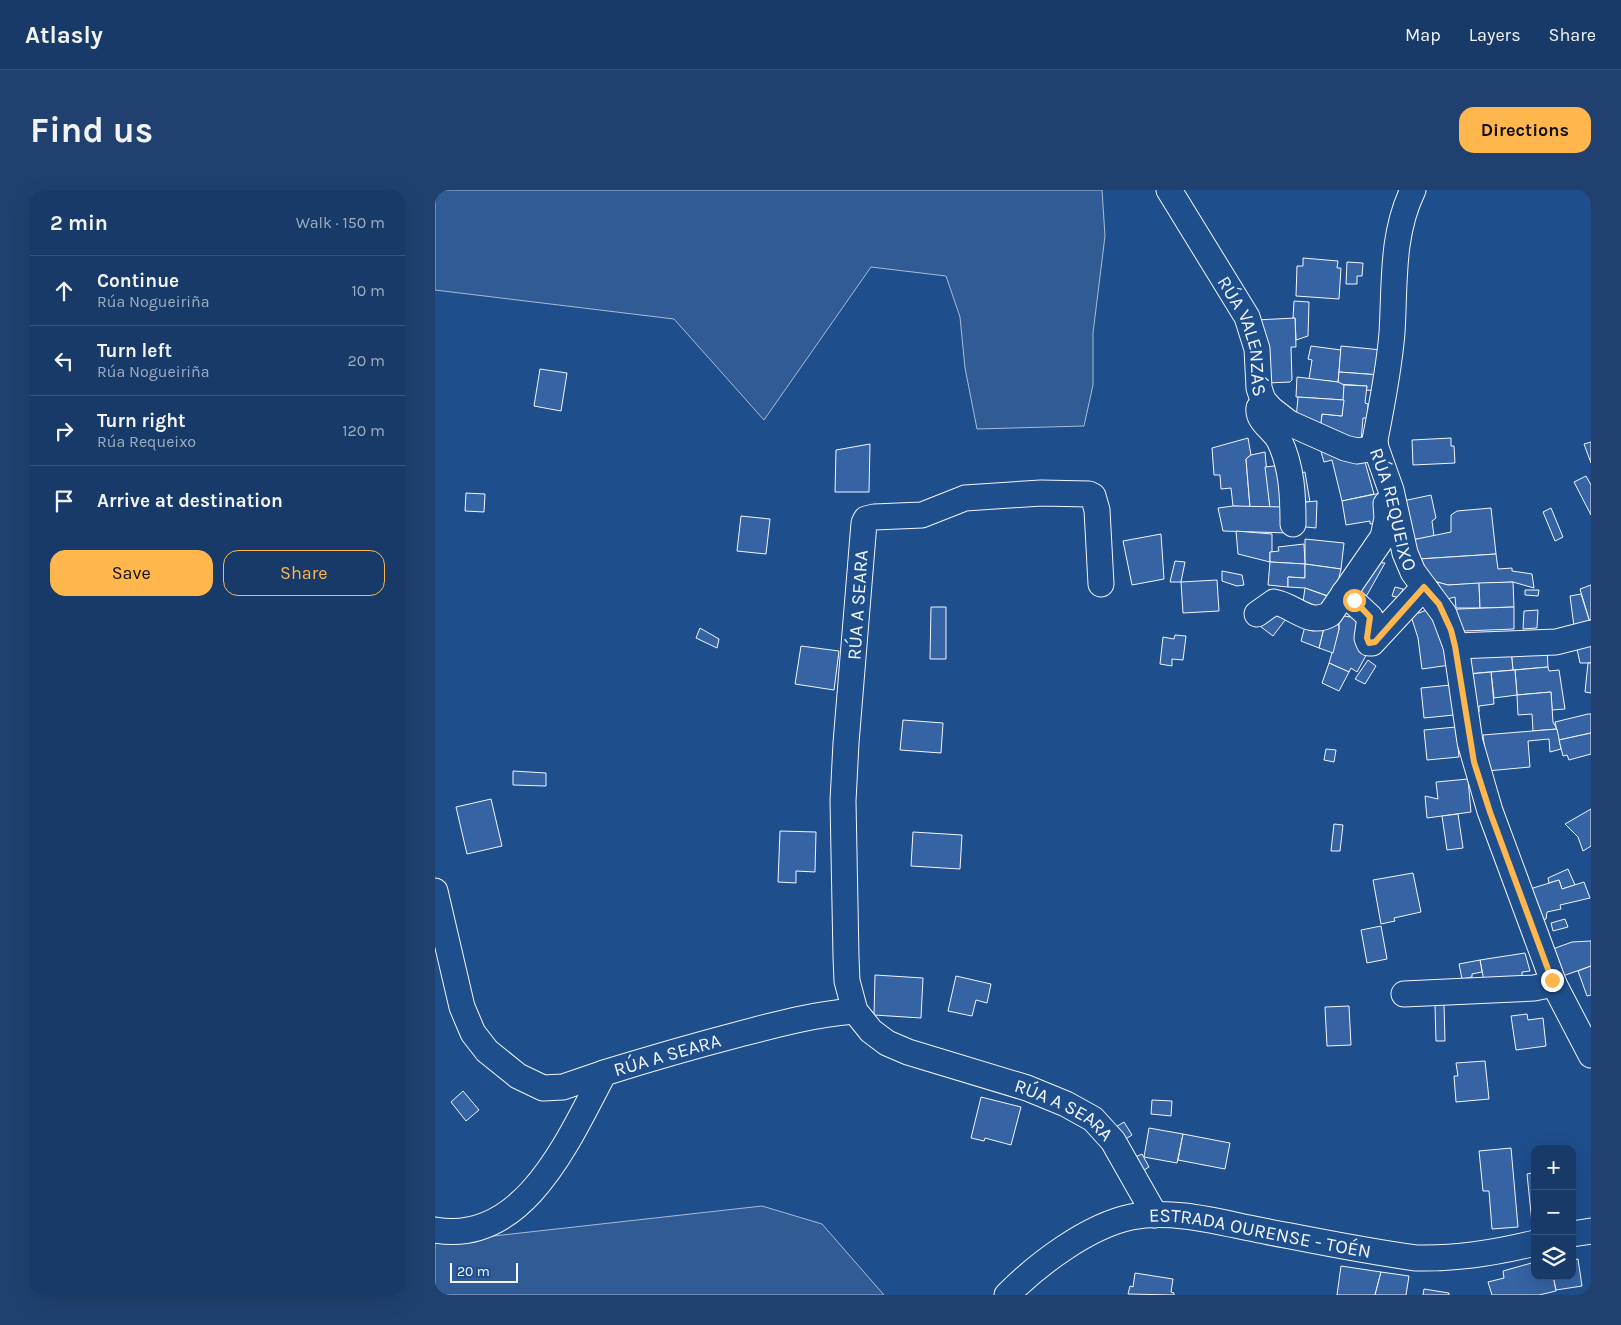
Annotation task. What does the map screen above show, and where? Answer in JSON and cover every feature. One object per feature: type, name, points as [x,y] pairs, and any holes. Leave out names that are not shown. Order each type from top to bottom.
[{"type":"street","name":"RÚA VALENZÁS","points":[[1169,190],[1247,318],[1257,350],[1259,388],[1263,400],[1280,417],[1332,443],[1379,456]]},
{"type":"street","name":"RÚA REQUEIXO","points":[[1413,190],[1403,216],[1398,238],[1390,351],[1379,456],[1391,490],[1405,553],[1413,572],[1444,614],[1455,646],[1474,762],[1490,812],[1554,984],[1591,1055]]},
{"type":"street","points":[[1263,400],[1259,412],[1279,440],[1289,470],[1292,490],[1293,524]]},
{"type":"street","points":[[1257,614],[1274,602],[1301,615],[1320,618],[1330,614],[1383,537],[1387,518],[1379,456]]},
{"type":"street","name":"RÚA A SEARA","points":[[1101,584],[1097,510],[1093,496],[1089,494],[1041,493],[965,498],[922,515],[866,519],[864,523],[843,800],[846,965],[849,990],[855,1011],[871,1031],[887,1043],[909,1052],[1027,1088],[1066,1104],[1093,1119],[1113,1141],[1155,1215]]},
{"type":"street","points":[[1344,592],[1370,617],[1367,638],[1369,643],[1372,643],[1424,587]]},
{"type":"street","points":[[1455,646],[1556,642],[1591,633]]},
{"type":"street","points":[[435,891],[462,1007],[473,1033],[487,1051],[518,1076],[543,1088],[563,1087],[604,1073]]},
{"type":"street","points":[[1404,994],[1534,988],[1554,984]]},
{"type":"street","name":"RÚA A SEARA","points":[[435,1230],[455,1232],[483,1225],[499,1217],[526,1198],[545,1178],[559,1156],[604,1073],[682,1049],[791,1021],[855,1011]]},
{"type":"street","name":"ESTRADA OURENSE - TOÉN","points":[[1007,1295],[1029,1274],[1091,1232],[1112,1222],[1133,1217],[1155,1215],[1211,1220],[1382,1254],[1416,1258],[1449,1259],[1476,1256],[1531,1244]]},
{"type":"street","points":[[1576,1233],[1591,1231]]},
{"type":"shaded area","points":[[435,190],[1102,190],[1105,236],[1093,333],[1093,385],[1084,426],[977,429],[965,368],[960,317],[946,276],[871,267],[764,420],[674,319],[435,290]]},
{"type":"shaded area","points":[[762,1206],[822,1224],[884,1295],[435,1295],[435,1238],[458,1240]]},
{"type":"building","points":[[1303,258],[1338,261],[1337,268],[1341,268],[1339,299],[1296,296],[1297,266],[1303,266]]},
{"type":"building","points":[[1347,262],[1363,263],[1362,276],[1357,276],[1357,284],[1346,284]]},
{"type":"building","points":[[1294,301],[1309,302],[1308,336],[1296,340],[1295,318],[1293,318]]},
{"type":"building","points":[[1295,318],[1296,347],[1291,347],[1292,380],[1290,382],[1267,383],[1256,320]]},
{"type":"building","points":[[1311,346],[1341,350],[1338,382],[1309,379],[1312,360],[1308,359]]},
{"type":"building","points":[[1341,346],[1382,350],[1380,375],[1339,372]]},
{"type":"building","points":[[540,369],[567,373],[561,411],[534,406]]},
{"type":"building","points":[[1339,372],[1380,375],[1377,391],[1366,390],[1367,386],[1338,384]]},
{"type":"building","points":[[1297,377],[1338,382],[1344,385],[1344,400],[1296,397]]},
{"type":"building","points":[[1344,385],[1367,386],[1365,403],[1368,404],[1367,418],[1363,418],[1361,442],[1320,430],[1322,414],[1342,416]]},
{"type":"building","points":[[1298,397],[1344,400],[1342,416],[1322,414],[1320,430],[1296,420]]},
{"type":"building","points":[[1248,438],[1251,455],[1246,459],[1250,507],[1233,506],[1231,488],[1221,489],[1220,475],[1214,475],[1212,448]]},
{"type":"building","points":[[1451,438],[1451,446],[1454,446],[1455,463],[1413,465],[1412,440]]},
{"type":"building","points":[[1591,442],[1591,463],[1584,444]]},
{"type":"building","points":[[870,444],[869,492],[835,492],[836,450]]},
{"type":"building","points":[[1320,448],[1363,455],[1374,494],[1342,501],[1332,460],[1324,462]]},
{"type":"building","points":[[1265,452],[1270,508],[1250,507],[1246,459],[1251,455]]},
{"type":"building","points":[[1283,465],[1286,507],[1270,508],[1265,467]]},
{"type":"building","points":[[1305,472],[1310,502],[1300,502],[1295,474]]},
{"type":"building","points":[[1586,476],[1591,485],[1591,515],[1574,482]]},
{"type":"building","points":[[466,493],[485,494],[484,512],[465,511]]},
{"type":"building","points":[[1381,493],[1385,522],[1370,524],[1370,521],[1346,525],[1342,501]]},
{"type":"building","points":[[1431,495],[1436,518],[1432,521],[1434,536],[1412,540],[1403,501]]},
{"type":"building","points":[[1317,501],[1316,528],[1296,526],[1296,503]]},
{"type":"building","points":[[1233,506],[1286,507],[1288,533],[1223,531],[1218,508]]},
{"type":"building","points":[[1491,508],[1496,554],[1419,559],[1412,540],[1451,532],[1451,515],[1457,511]]},
{"type":"building","points":[[1551,508],[1563,537],[1555,541],[1543,512]]},
{"type":"building","points":[[741,516],[770,519],[766,554],[737,551]]},
{"type":"building","points":[[1236,531],[1272,534],[1270,562],[1238,554]]},
{"type":"building","points":[[1161,534],[1164,579],[1132,585],[1123,541]]},
{"type":"building","points":[[1305,539],[1344,543],[1341,569],[1305,564]]},
{"type":"building","points":[[1304,544],[1305,564],[1270,562],[1270,552],[1279,551],[1278,547]]},
{"type":"building","points":[[1496,554],[1498,569],[1512,568],[1512,571],[1532,574],[1534,588],[1513,582],[1448,585],[1437,582],[1425,572],[1419,559]]},
{"type":"building","points":[[1175,561],[1185,562],[1181,582],[1170,582]]},
{"type":"building","points":[[1270,562],[1305,564],[1305,578],[1288,577],[1288,587],[1268,585]]},
{"type":"building","points":[[1371,562],[1385,563],[1363,602],[1353,592]]},
{"type":"building","points":[[1305,564],[1341,569],[1334,598],[1305,588],[1288,587],[1288,577],[1305,578]]},
{"type":"building","points":[[1222,571],[1242,575],[1244,585],[1237,586],[1222,581]]},
{"type":"building","points":[[1217,580],[1219,611],[1183,613],[1181,582]]},
{"type":"building","points":[[1437,582],[1448,585],[1479,583],[1480,608],[1456,608],[1455,597],[1447,599]]},
{"type":"building","points":[[1513,582],[1514,607],[1480,608],[1479,583]]},
{"type":"building","points":[[1591,585],[1591,626],[1580,589]]},
{"type":"building","points":[[1395,587],[1403,589],[1400,598],[1392,596]]},
{"type":"building","points":[[1305,588],[1327,596],[1319,614],[1302,609]]},
{"type":"building","points":[[1525,590],[1539,590],[1538,596],[1525,595]]},
{"type":"building","points":[[1581,594],[1591,626],[1575,634],[1570,596]]},
{"type":"building","points":[[1352,605],[1365,615],[1370,648],[1357,672],[1351,668],[1349,672],[1329,663],[1339,629],[1339,615],[1350,617]]},
{"type":"building","points":[[931,607],[946,607],[946,659],[930,659]]},
{"type":"building","points":[[1514,607],[1514,629],[1464,631],[1454,612],[1458,609]]},
{"type":"building","points":[[1275,608],[1289,615],[1273,636],[1256,623]]},
{"type":"building","points":[[1432,608],[1450,665],[1422,669],[1418,638],[1411,616]]},
{"type":"building","points":[[1538,610],[1537,628],[1523,629],[1524,611]]},
{"type":"building","points":[[1327,616],[1338,619],[1339,629],[1333,653],[1319,648]]},
{"type":"building","points":[[1307,619],[1325,623],[1319,648],[1301,641]]},
{"type":"building","points":[[700,628],[719,639],[717,648],[696,638]]},
{"type":"building","points":[[1175,635],[1186,636],[1183,660],[1172,659],[1172,666],[1160,664],[1163,637],[1174,639]]},
{"type":"building","points":[[1591,640],[1591,663],[1580,663],[1576,644]]},
{"type":"building","points":[[801,646],[839,651],[834,690],[795,684]]},
{"type":"building","points":[[1547,647],[1548,667],[1513,670],[1511,650]]},
{"type":"building","points":[[1511,650],[1513,670],[1466,674],[1463,654]]},
{"type":"building","points":[[1368,660],[1376,666],[1365,684],[1355,679]]},
{"type":"building","points":[[1329,663],[1349,672],[1339,691],[1322,683]]},
{"type":"building","points":[[1588,663],[1591,663],[1591,693],[1585,692]]},
{"type":"building","points":[[1548,667],[1549,671],[1559,670],[1565,709],[1552,710],[1551,692],[1517,695],[1515,670]]},
{"type":"building","points":[[1515,670],[1517,695],[1494,698],[1491,672]]},
{"type":"building","points":[[1491,672],[1494,704],[1479,706],[1479,712],[1474,713],[1470,674]]},
{"type":"building","points":[[1451,685],[1454,715],[1424,718],[1421,688]]},
{"type":"building","points":[[1551,692],[1553,722],[1557,729],[1533,731],[1532,714],[1518,715],[1517,695]]},
{"type":"building","points":[[1591,714],[1591,733],[1559,740],[1555,722]]},
{"type":"building","points":[[903,720],[943,723],[941,753],[900,750]]},
{"type":"building","points":[[1456,727],[1459,757],[1427,760],[1424,730]]},
{"type":"building","points":[[1557,729],[1561,749],[1550,752],[1549,739],[1528,741],[1530,767],[1487,771],[1483,735]]},
{"type":"building","points":[[1591,733],[1591,754],[1569,760],[1567,755],[1563,756],[1559,740]]},
{"type":"building","points":[[1326,749],[1336,750],[1334,762],[1324,760]]},
{"type":"building","points":[[513,771],[546,773],[546,786],[513,785]]},
{"type":"building","points":[[1468,779],[1471,812],[1427,818],[1425,796],[1438,799],[1436,782]]},
{"type":"building","points":[[491,799],[502,846],[467,854],[456,807]]},
{"type":"building","points":[[1591,809],[1591,846],[1583,851],[1578,837],[1565,824]]},
{"type":"building","points":[[1458,814],[1463,848],[1447,850],[1442,816]]},
{"type":"building","points":[[1334,824],[1343,825],[1340,851],[1331,851]]},
{"type":"building","points":[[780,831],[816,832],[815,872],[796,871],[796,883],[778,882]]},
{"type":"building","points":[[913,832],[962,835],[960,869],[911,866]]},
{"type":"building","points":[[1568,869],[1575,885],[1562,889],[1559,880],[1549,883],[1548,878]]},
{"type":"building","points":[[1413,873],[1421,912],[1394,918],[1395,921],[1381,924],[1373,880]]},
{"type":"building","points":[[1559,880],[1562,889],[1584,882],[1590,898],[1560,905],[1561,909],[1547,912],[1546,919],[1541,920],[1530,889]]},
{"type":"building","points":[[1565,919],[1568,927],[1553,931],[1551,923]]},
{"type":"building","points":[[1381,926],[1387,959],[1367,963],[1361,930]]},
{"type":"building","points":[[1591,941],[1591,966],[1560,977],[1550,950],[1572,942]]},
{"type":"building","points":[[1525,953],[1530,971],[1522,972],[1522,977],[1484,981],[1480,960]]},
{"type":"building","points":[[1480,960],[1482,972],[1462,979],[1459,964]]},
{"type":"building","points":[[1591,966],[1591,995],[1587,996],[1578,971]]},
{"type":"building","points":[[875,975],[923,978],[921,1018],[874,1015]]},
{"type":"building","points":[[956,976],[991,984],[987,1003],[976,1000],[972,1016],[948,1011]]},
{"type":"building","points":[[1444,1004],[1445,1041],[1436,1041],[1435,1005]]},
{"type":"building","points":[[1349,1006],[1351,1045],[1327,1046],[1325,1007]]},
{"type":"building","points":[[1527,1014],[1528,1020],[1543,1018],[1546,1046],[1516,1050],[1511,1016]]},
{"type":"building","points":[[1485,1061],[1489,1099],[1456,1102],[1454,1076],[1458,1076],[1456,1063]]},
{"type":"building","points":[[463,1091],[479,1110],[466,1121],[451,1102]]},
{"type":"building","points":[[981,1097],[1021,1107],[1011,1145],[985,1138],[984,1141],[971,1138]]},
{"type":"building","points":[[1152,1100],[1172,1101],[1171,1116],[1151,1114]]},
{"type":"building","points":[[1124,1122],[1132,1135],[1124,1140],[1116,1127]]},
{"type":"building","points":[[1149,1128],[1183,1134],[1177,1163],[1144,1157]]},
{"type":"building","points":[[1183,1134],[1230,1143],[1225,1169],[1178,1160]]},
{"type":"building","points":[[1511,1148],[1518,1227],[1492,1229],[1489,1191],[1483,1191],[1479,1151]]},
{"type":"building","points":[[1142,1154],[1149,1167],[1141,1172],[1133,1158]]},
{"type":"building","points":[[1531,1173],[1531,1213],[1527,1174]]},
{"type":"building","points":[[1576,1259],[1578,1259],[1582,1286],[1556,1290],[1554,1280],[1576,1280]]},
{"type":"building","points":[[1531,1263],[1531,1280],[1554,1280],[1556,1291],[1539,1295],[1492,1295],[1488,1282],[1504,1278],[1503,1271]]},
{"type":"building","points":[[1341,1266],[1381,1272],[1375,1295],[1337,1295]]},
{"type":"building","points":[[1381,1272],[1409,1276],[1406,1295],[1375,1295]]},
{"type":"building","points":[[1135,1273],[1173,1279],[1171,1292],[1174,1295],[1128,1294],[1130,1286],[1133,1287]]},
{"type":"building","points":[[1424,1289],[1449,1293],[1449,1295],[1423,1295]]},
{"type":"route","points":[[1354,600],[1370,617],[1371,623],[1367,638],[1369,643],[1375,642],[1424,587],[1439,604],[1451,630],[1455,646],[1469,742],[1474,762],[1535,938],[1552,980]]}]
